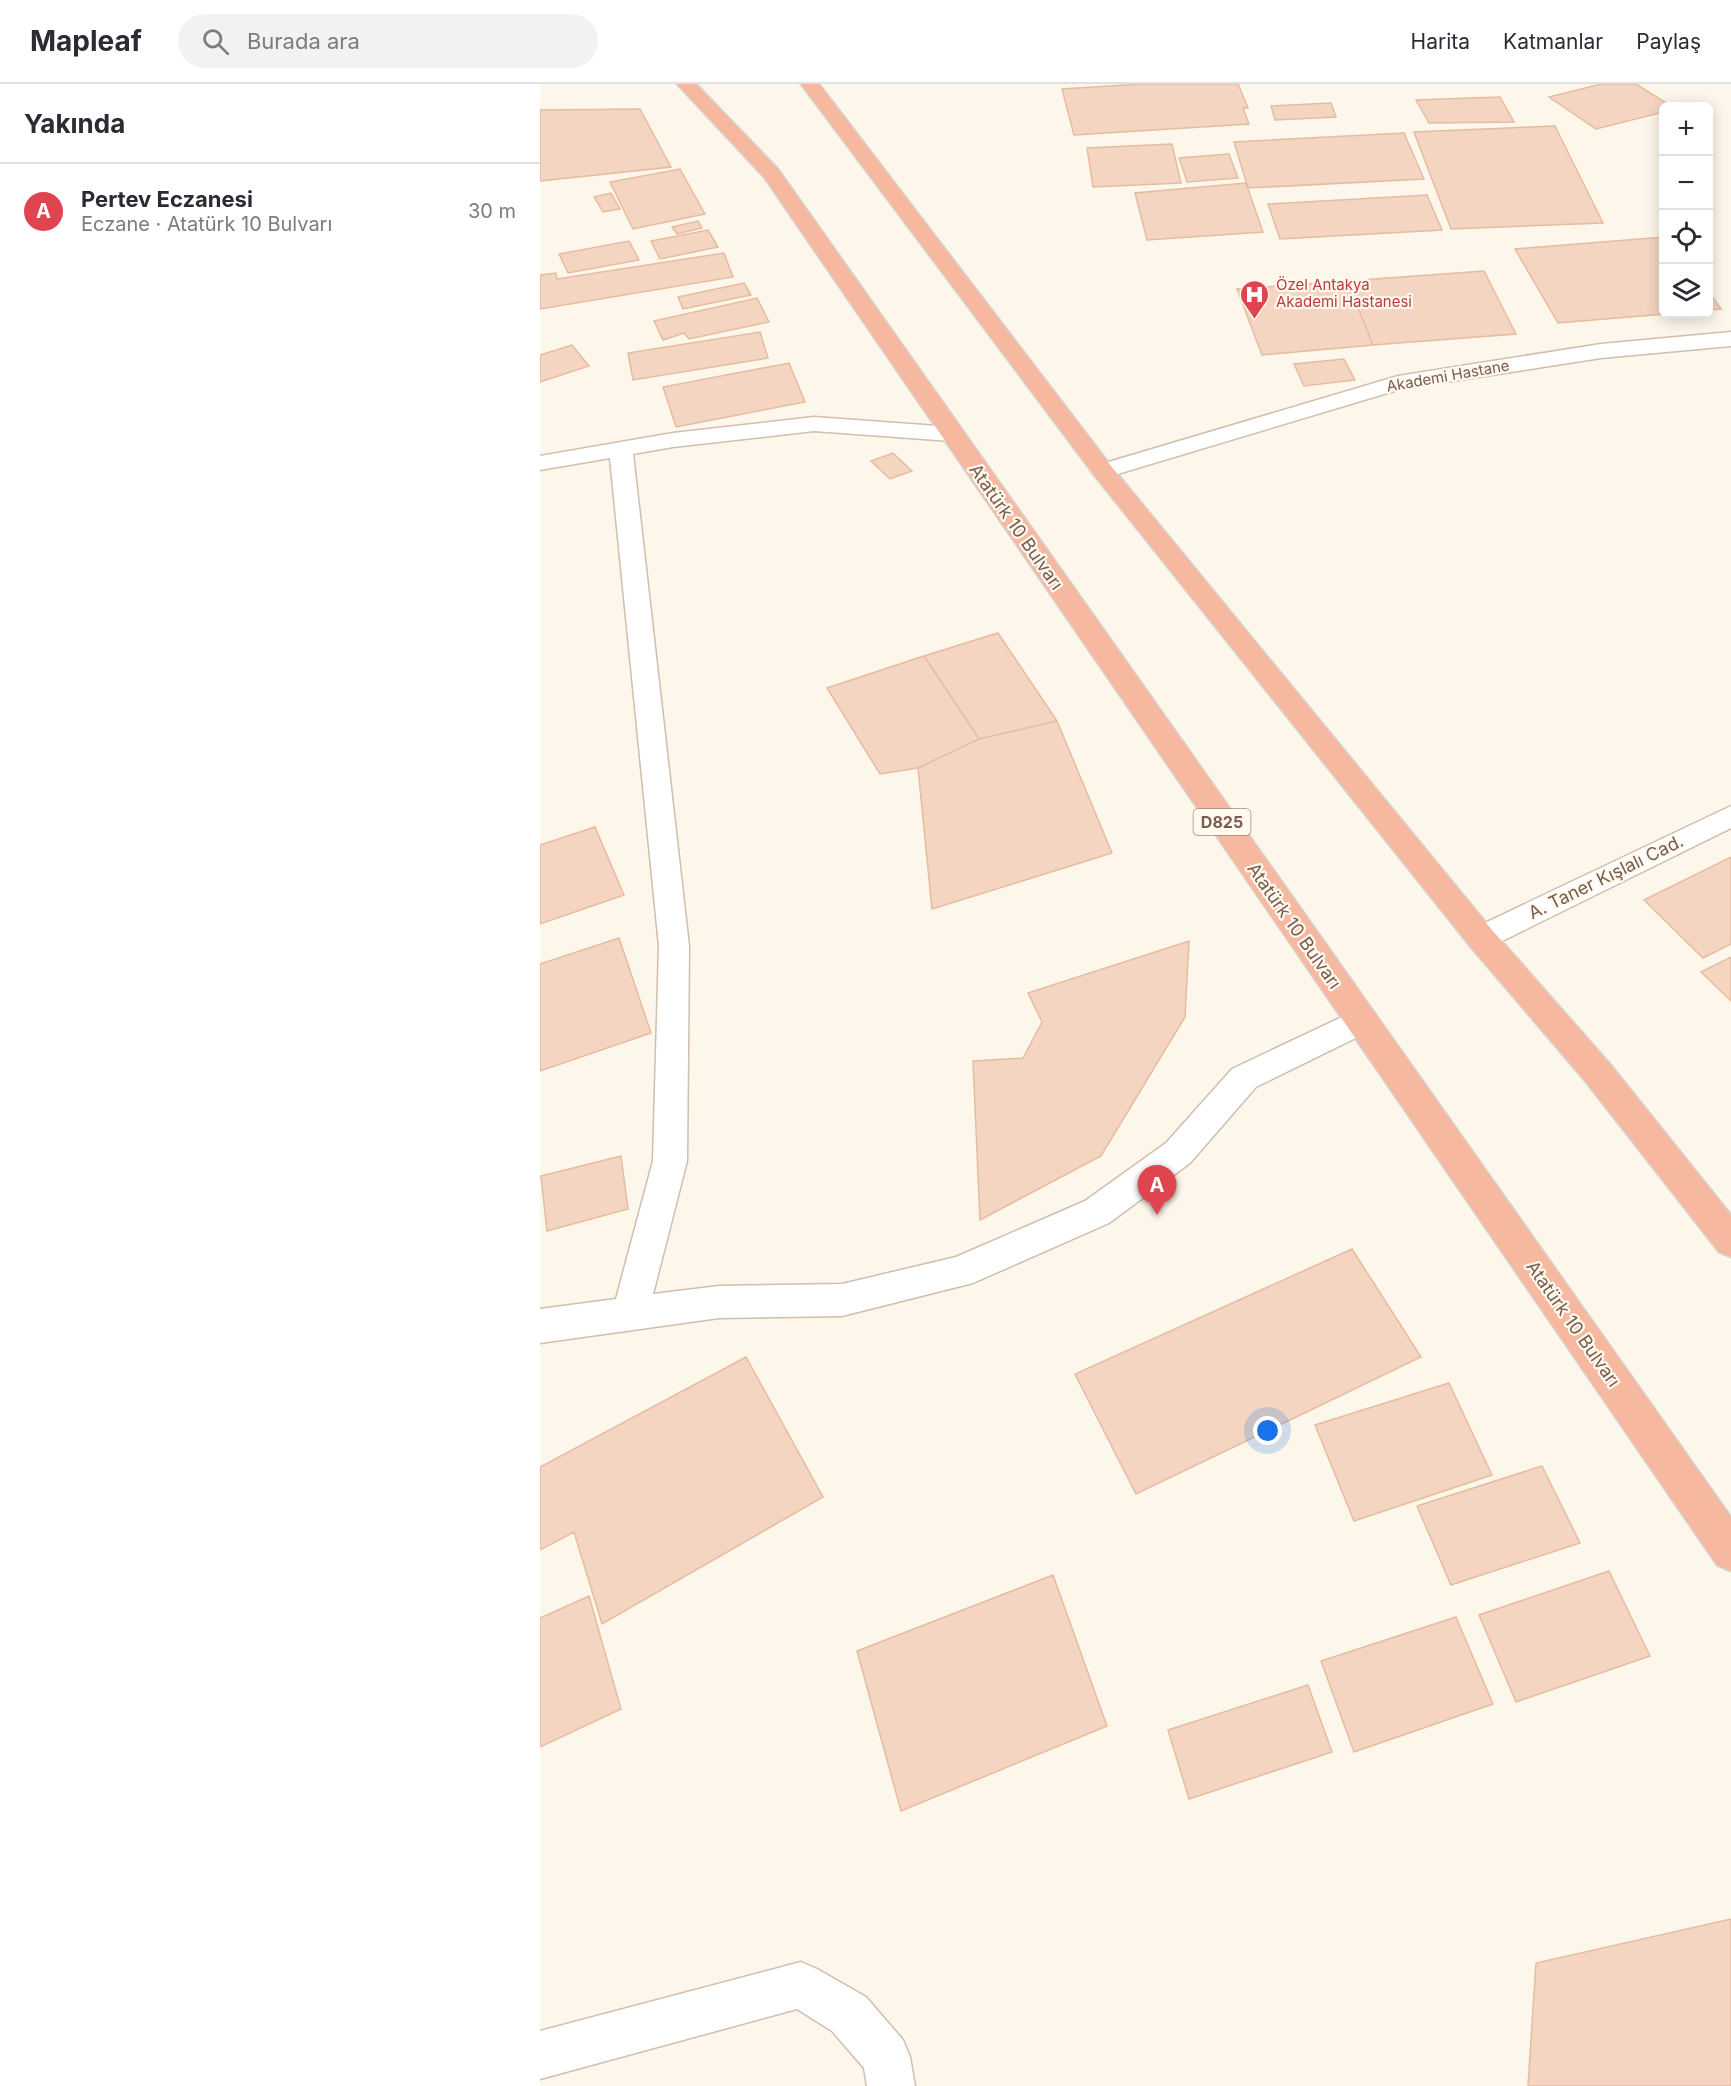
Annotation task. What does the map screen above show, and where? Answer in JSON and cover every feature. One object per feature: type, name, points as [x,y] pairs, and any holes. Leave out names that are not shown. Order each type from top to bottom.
[{"type":"highway","points":[[810,84],[1103,471],[1481,938],[1598,1073],[1731,1241]]},
{"type":"highway","name":"Atatürk 10 Bulvarı","points":[[694,93],[771,173],[1731,1551]]},
{"type":"street","name":"Akademi Hastane","points":[[1103,471],[1398,383],[1601,351],[1731,339]]},
{"type":"street","points":[[540,463],[621,451],[673,440],[814,424],[951,434]]},
{"type":"street","points":[[621,451],[674,946],[670,1161],[630,1314]]},
{"type":"street","name":"A. Taner Kışlalı Cad.","points":[[1481,938],[1731,816]]},
{"type":"street","points":[[540,1326],[719,1302],[842,1300],[960,1272],[1097,1212],[1178,1153],[1244,1078],[1361,1021]]},
{"type":"street","points":[[540,2055],[801,1985],[849,2014],[886,2057],[891,2086]]},
{"type":"building","points":[[1142,84],[1238,84],[1248,108],[1243,108],[1249,124],[1074,135],[1062,89]]},
{"type":"building","points":[[1601,84],[1636,84],[1665,102],[1659,102],[1659,113],[1596,129],[1549,97]]},
{"type":"building","points":[[1500,97],[1514,122],[1429,123],[1416,100]]},
{"type":"building","points":[[1331,103],[1336,117],[1275,120],[1271,106]]},
{"type":"building","points":[[640,109],[671,167],[540,181],[540,110]]},
{"type":"building","points":[[1555,126],[1603,223],[1451,229],[1414,132]]},
{"type":"building","points":[[1404,133],[1424,179],[1248,188],[1234,142]]},
{"type":"building","points":[[1172,144],[1181,183],[1093,187],[1087,148]]},
{"type":"building","points":[[1229,154],[1238,178],[1187,182],[1179,158]]},
{"type":"building","points":[[680,169],[705,214],[633,229],[610,182]]},
{"type":"building","points":[[1246,183],[1263,232],[1147,240],[1135,193]]},
{"type":"building","points":[[611,193],[620,209],[603,212],[594,197]]},
{"type":"building","points":[[1427,195],[1442,230],[1280,239],[1268,204]]},
{"type":"building","points":[[698,221],[702,228],[677,234],[672,227]]},
{"type":"building","points":[[708,230],[718,247],[660,259],[651,241]]},
{"type":"building","points":[[1659,237],[1659,315],[1558,323],[1515,249]]},
{"type":"building","points":[[629,241],[639,260],[568,273],[559,254]]},
{"type":"building","points":[[724,253],[733,277],[540,309],[540,275],[556,273],[557,279]]},
{"type":"building","points":[[1484,271],[1516,334],[1373,345],[1347,281]]},
{"type":"building","points":[[1347,281],[1373,345],[1262,355],[1237,289]]},
{"type":"building","points":[[744,283],[751,295],[683,309],[678,297]]},
{"type":"building","points":[[757,298],[769,322],[689,339],[684,333],[663,340],[654,321]]},
{"type":"building","points":[[1713,298],[1721,309],[1713,310]]},
{"type":"building","points":[[760,332],[768,358],[633,380],[628,353]]},
{"type":"building","points":[[572,345],[589,366],[540,382],[540,355]]},
{"type":"building","points":[[1344,359],[1355,380],[1304,386],[1294,364]]},
{"type":"building","points":[[789,363],[805,402],[676,427],[663,387]]},
{"type":"building","points":[[893,453],[912,471],[890,479],[871,461]]},
{"type":"building","points":[[998,633],[1057,721],[979,739],[924,656]]},
{"type":"building","points":[[924,656],[979,739],[918,768],[880,774],[827,688]]},
{"type":"building","points":[[1057,721],[1112,853],[932,909],[918,768],[979,739]]},
{"type":"building","points":[[595,827],[624,895],[540,924],[540,845]]},
{"type":"building","points":[[1731,857],[1731,944],[1703,958],[1644,900]]},
{"type":"building","points":[[619,938],[651,1033],[540,1071],[540,964]]},
{"type":"building","points":[[1189,941],[1185,1017],[1101,1156],[980,1220],[973,1061],[1023,1058],[1042,1022],[1028,993]]},
{"type":"building","points":[[1731,957],[1731,1001],[1701,972]]},
{"type":"building","points":[[621,1156],[628,1209],[547,1231],[541,1176]]},
{"type":"building","points":[[1352,1249],[1421,1357],[1136,1494],[1075,1374]]},
{"type":"building","points":[[746,1357],[823,1497],[602,1624],[574,1532],[540,1550],[540,1467]]},
{"type":"building","points":[[1449,1383],[1492,1475],[1354,1521],[1315,1425]]},
{"type":"building","points":[[1542,1466],[1580,1543],[1451,1585],[1417,1506]]},
{"type":"building","points":[[1609,1571],[1650,1656],[1516,1702],[1479,1615]]},
{"type":"building","points":[[1053,1575],[1107,1726],[901,1811],[857,1651]]},
{"type":"building","points":[[589,1596],[621,1709],[540,1747],[540,1618]]},
{"type":"building","points":[[1456,1617],[1493,1704],[1354,1752],[1321,1661]]},
{"type":"building","points":[[1308,1685],[1332,1752],[1189,1799],[1168,1730]]},
{"type":"building","points":[[1731,1919],[1731,2086],[1528,2086],[1536,1963]]},
{"type":"place","name":"Özel Antakya Akademi Hastanesi","points":[[1255,320]]},
{"type":"place","name":"Pertev Eczanesi","points":[[1157,1215]]}]
